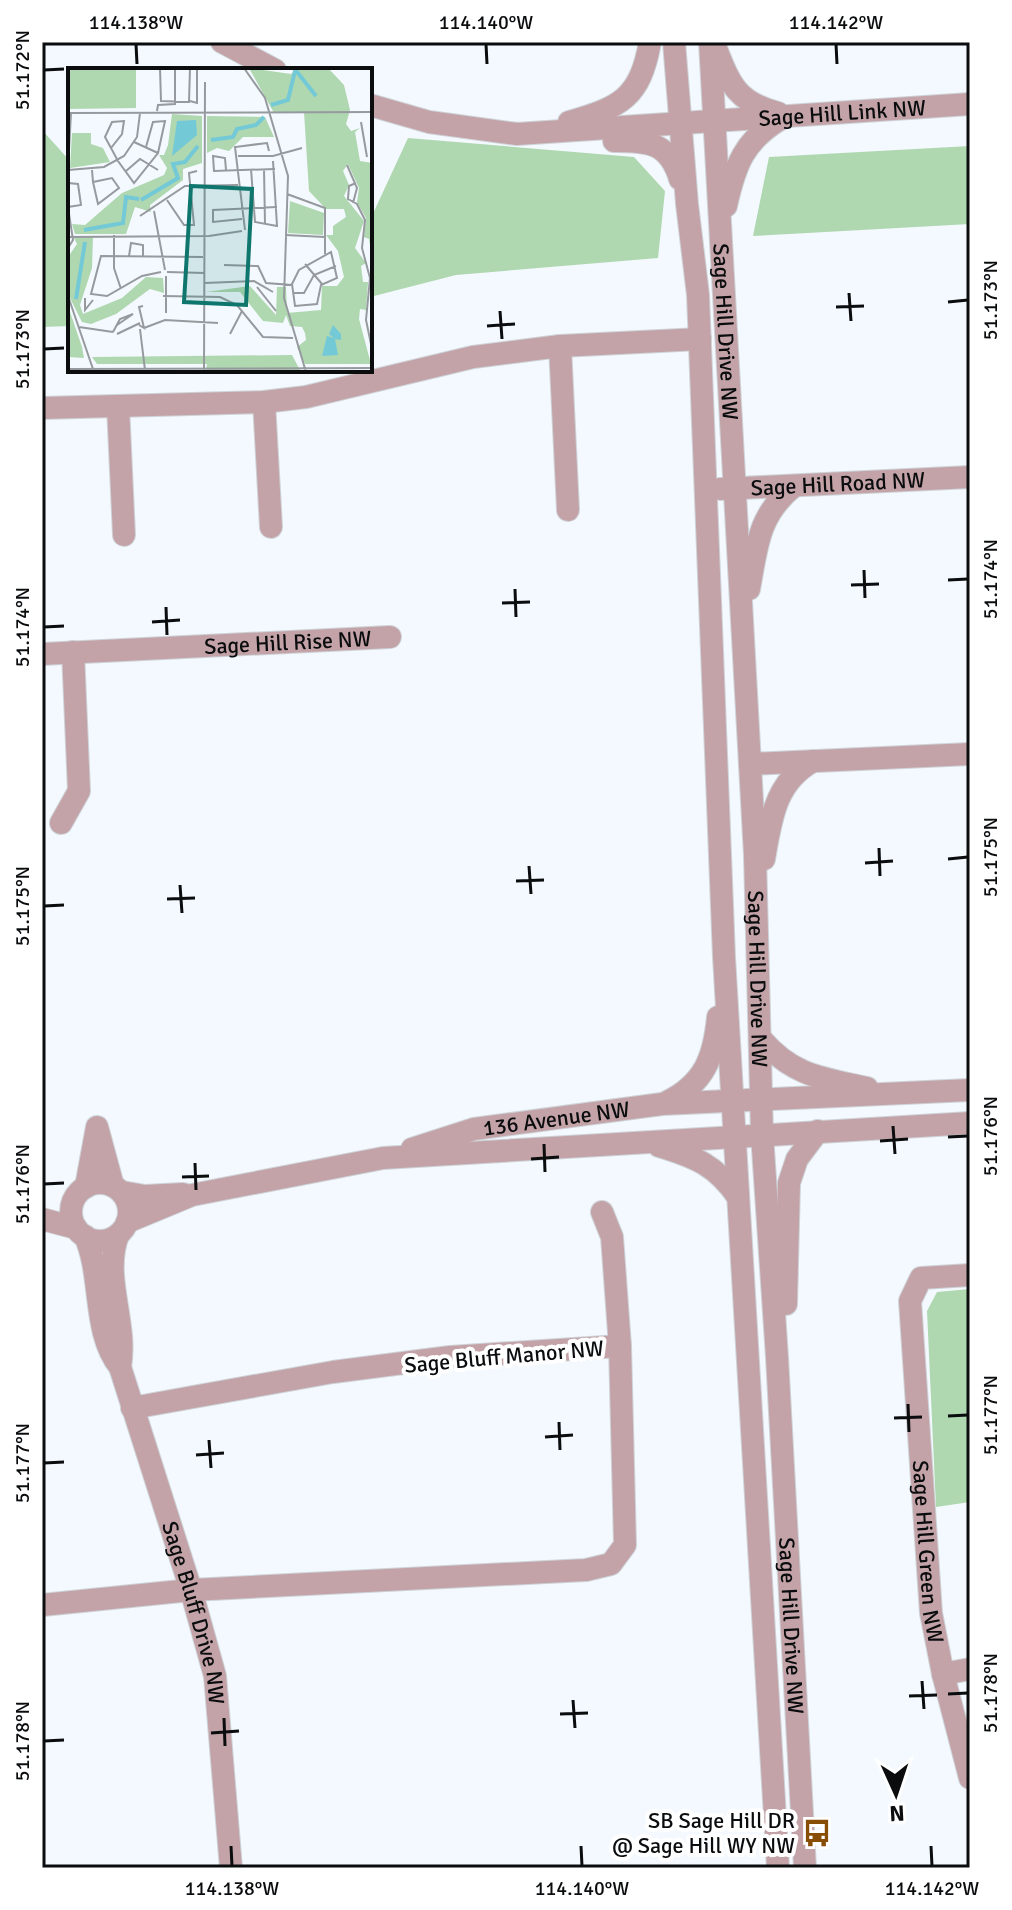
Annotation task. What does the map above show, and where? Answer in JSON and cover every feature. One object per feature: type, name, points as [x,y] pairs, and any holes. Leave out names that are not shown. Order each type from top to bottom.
[{"type":"street","points":[[222,42],[271,68]]},
{"type":"street","points":[[517,134],[601,113],[632,94],[646,66],[650,42]]},
{"type":"street","name":"Sage Hill Drive NW","points":[[674,42],[698,295],[724,957],[778,1868]]},
{"type":"street","points":[[712,42],[739,94],[762,109],[786,115]]},
{"type":"street","name":"Sage Hill Drive NW","points":[[712,42],[712,121],[750,764],[762,1040],[762,1134],[805,1868]]},
{"type":"street","name":"Sage Hill Link NW","points":[[712,121],[970,104]]},
{"type":"street","points":[[372,106],[429,122],[517,134],[641,141],[659,147],[675,160],[687,204]]},
{"type":"street","points":[[719,237],[731,180],[746,146],[764,128],[786,115]]},
{"type":"street","points":[[517,134],[712,121]]},
{"type":"street","points":[[42,408],[264,402],[306,397],[473,357],[560,346],[700,339]]},
{"type":"street","points":[[560,346],[568,510]]},
{"type":"street","points":[[264,402],[271,527]]},
{"type":"street","points":[[118,406],[124,535]]},
{"type":"street","name":"Sage Hill Road NW","points":[[707,490],[970,477]]},
{"type":"street","points":[[742,621],[765,519],[794,486]]},
{"type":"street","name":"Sage Hill Rise NW","points":[[42,654],[390,637]]},
{"type":"street","points":[[61,823],[79,791],[73,652]]},
{"type":"street","points":[[750,764],[970,754]]},
{"type":"street","points":[[723,904],[756,903],[775,802],[791,777],[813,761]]},
{"type":"street","points":[[662,1104],[685,1093],[695,1084],[715,1045],[724,957]]},
{"type":"street","points":[[762,1040],[776,1057],[800,1072],[899,1094]]},
{"type":"street","name":"136 Avenue NW","points":[[117,1189],[145,1196],[192,1195],[383,1158],[474,1129],[662,1104],[970,1090]]},
{"type":"street","name":"136 Avenue NW","points":[[383,1158],[970,1123]]},
{"type":"street","points":[[42,1219],[101,1241],[122,1229],[129,1206],[117,1189],[97,1127],[73,1220],[80,1232]]},
{"type":"street","points":[[777,1357],[786,1310],[789,1183],[797,1159],[818,1131]]},
{"type":"street","points":[[650,1143],[707,1164],[727,1181],[738,1197]]},
{"type":"street","points":[[42,1212],[104,1183],[117,1189]]},
{"type":"street","name":"136 Avenue NW","points":[[122,1229],[192,1195]]},
{"type":"street","points":[[602,1212],[612,1237],[620,1346]]},
{"type":"street","name":"Sage Bluff Drive NW","points":[[120,1367],[123,1347],[112,1262],[122,1229]]},
{"type":"street","name":"Sage Bluff Drive NW","points":[[80,1232],[95,1267],[106,1342],[111,1356],[120,1367],[215,1676],[231,1868]]},
{"type":"street","name":"Sage Hill Green NW","points":[[970,1275],[921,1278],[910,1301],[931,1613],[970,1778]]},
{"type":"street","name":"Sage Bluff Manor NW","points":[[132,1408],[333,1372],[450,1357],[620,1346],[625,1545],[611,1564],[586,1570],[191,1590]]},
{"type":"street","points":[[42,1605],[191,1590]]},
{"type":"street","points":[[943,1674],[970,1669]]},
{"type":"street","points":[[763,1868],[774,1805]]},
{"type":"green space","points":[[42,130],[68,159],[68,326],[42,327]]},
{"type":"green space","points":[[408,138],[634,157],[665,191],[658,258],[456,275],[372,296],[372,216]]},
{"type":"green space","points":[[970,146],[970,224],[753,236],[769,157]]},
{"type":"green space","points":[[970,1289],[970,1502],[936,1507],[927,1311],[937,1292]]},
{"type":"place","name":"SB Sage Hill DR @ Sage Hill WY NW","points":[[817,1833]]}]
